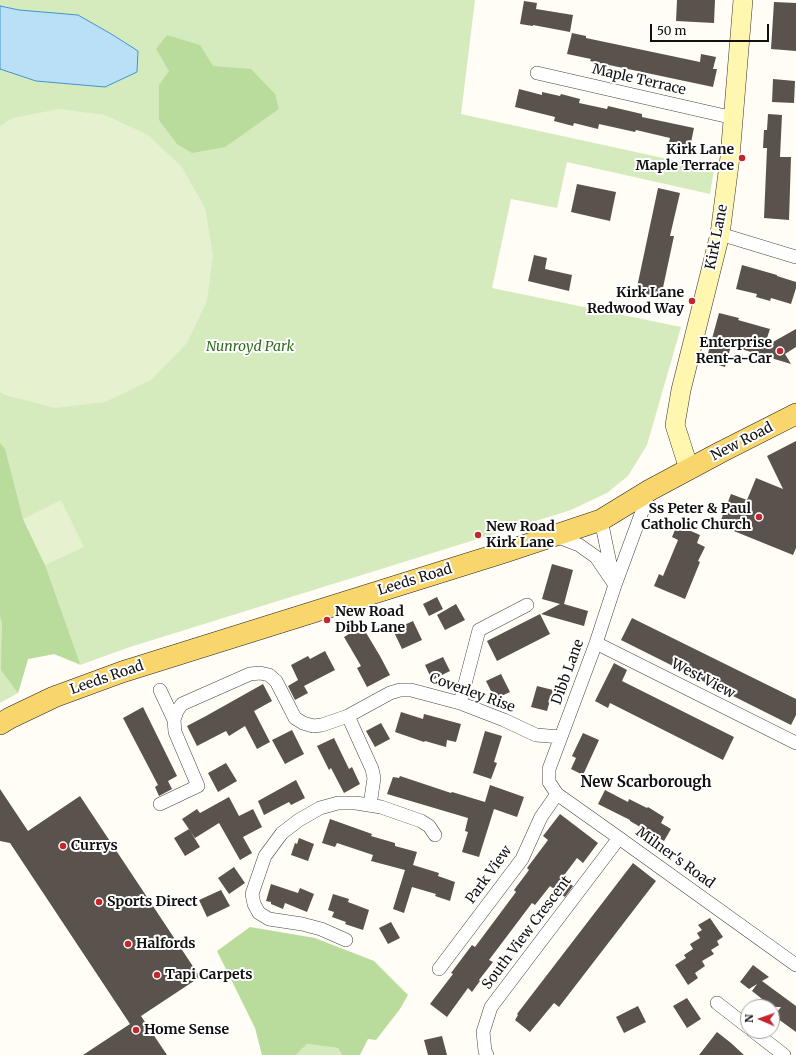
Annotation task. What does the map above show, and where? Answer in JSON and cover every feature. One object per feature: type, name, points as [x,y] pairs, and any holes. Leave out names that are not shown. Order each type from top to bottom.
[{"type":"main road","name":"New Road","points":[[689,469],[796,414]]},
{"type":"main road","name":"Leeds Road","points":[[0,724],[54,697],[122,672],[601,520],[650,490],[689,469]]},
{"type":"street","name":"Kirk Lane","points":[[689,469],[675,425],[681,390],[720,234],[734,118],[743,0]]},
{"type":"street","name":"Maple Terrace","points":[[537,73],[734,118]]},
{"type":"street","points":[[720,234],[796,257]]},
{"type":"street","name":"Dibb Lane","points":[[557,794],[549,782],[549,769],[596,643],[615,585],[650,490]]},
{"type":"street","points":[[601,520],[615,585]]},
{"type":"street","points":[[553,535],[579,545],[596,557],[615,585]]},
{"type":"street","points":[[460,703],[479,630],[527,605]]},
{"type":"street","name":"West View","points":[[596,643],[796,743]]},
{"type":"street","name":"Coverley Rise","points":[[174,720],[177,711],[182,704],[250,674],[260,673],[269,675],[276,681],[295,718],[303,723],[313,726],[322,726],[348,716],[390,693],[400,690],[411,690],[460,703],[504,720],[536,735],[561,737]]},
{"type":"street","points":[[160,690],[174,720],[174,732],[198,786],[160,804]]},
{"type":"street","points":[[348,716],[372,769],[374,778],[370,805]]},
{"type":"street","name":"Milner's Road","points":[[557,794],[796,965]]},
{"type":"street","name":"Park View","points":[[439,969],[522,859],[541,817],[557,794]]},
{"type":"street","points":[[346,940],[321,929],[302,924],[268,919],[260,913],[254,904],[252,894],[265,856],[282,833],[299,820],[320,808],[338,803],[356,802],[381,807],[421,821],[429,826],[435,835]]},
{"type":"street","name":"South View Crescent","points":[[487,1055],[482,1032],[491,1007],[620,838]]},
{"type":"street","points":[[717,1003],[740,1021]]},
{"type":"street","points":[[763,1039],[784,1055]]},
{"type":"green space","name":"Nunroyd Park","points":[[0,0],[475,0],[461,114],[714,169],[710,194],[567,162],[557,208],[511,199],[492,288],[681,327],[647,445],[628,476],[607,493],[571,510],[130,647],[80,665],[54,654],[28,659],[18,693],[0,703]]},
{"type":"green space","points":[[167,35],[200,45],[213,66],[251,69],[275,94],[279,109],[225,147],[192,153],[177,144],[159,120],[159,85],[169,71],[156,49]]},
{"type":"green space","points":[[59,109],[105,115],[148,135],[182,167],[205,208],[213,255],[207,301],[187,343],[151,380],[105,402],[55,408],[5,395],[0,392],[0,126],[13,118]]},
{"type":"green space","points":[[0,443],[5,449],[23,519],[45,565],[80,664],[54,654],[28,659],[18,693],[1,670],[2,623],[0,616]]},
{"type":"green space","points":[[61,500],[84,547],[45,565],[23,519]]},
{"type":"green space","points":[[250,927],[315,938],[374,961],[408,995],[400,1009],[376,1040],[368,1039],[360,1055],[342,1055],[338,1048],[307,1044],[296,1055],[262,1055],[255,1028],[217,951]]},
{"type":"green space","points":[[307,1044],[338,1048],[342,1055],[296,1055]]},
{"type":"water","points":[[0,6],[19,10],[78,15],[138,51],[137,72],[105,87],[36,81],[0,69]]},
{"type":"building","points":[[677,0],[715,0],[714,23],[676,21]]},
{"type":"building","points":[[524,1],[537,3],[536,9],[573,15],[570,32],[520,24]]},
{"type":"building","points":[[774,2],[796,3],[796,51],[771,49]]},
{"type":"building","points":[[572,33],[586,36],[586,38],[700,62],[701,54],[716,57],[713,69],[717,69],[713,87],[590,61],[591,59],[567,54]]},
{"type":"building","points":[[773,79],[795,81],[794,103],[772,102]]},
{"type":"building","points":[[519,89],[542,95],[542,92],[560,96],[561,94],[580,99],[579,103],[607,109],[608,106],[642,114],[642,117],[694,128],[689,152],[668,147],[670,138],[636,130],[635,132],[599,124],[598,129],[574,123],[573,126],[554,121],[555,117],[515,107]]},
{"type":"building","points":[[768,114],[782,115],[780,157],[791,157],[789,220],[764,218],[767,148],[763,148],[764,130],[767,130]]},
{"type":"building","points":[[577,184],[616,192],[610,221],[571,212]]},
{"type":"building","points":[[658,188],[680,193],[670,236],[674,236],[661,297],[636,292]]},
{"type":"building","points":[[534,255],[547,258],[545,269],[572,275],[569,291],[528,281]]},
{"type":"building","points":[[742,265],[796,282],[796,288],[791,304],[771,298],[770,301],[756,297],[757,294],[736,289]]},
{"type":"building","points":[[719,313],[739,318],[738,320],[770,329],[764,347],[796,329],[796,347],[785,354],[791,364],[731,346],[725,367],[706,361]]},
{"type":"building","name":"Ss Peter & Paul Catholic Church","points":[[796,441],[796,548],[793,555],[719,525],[731,494],[747,500],[756,478],[783,489],[767,456]]},
{"type":"building","points":[[677,525],[700,535],[697,543],[705,547],[698,561],[700,562],[685,599],[654,586],[659,574],[663,576],[678,540],[672,537]]},
{"type":"building","points":[[552,564],[573,570],[564,604],[588,611],[584,626],[541,614],[560,604],[542,599]]},
{"type":"building","points":[[437,597],[443,609],[429,616],[423,604]]},
{"type":"building","points":[[456,604],[465,620],[445,630],[437,615]]},
{"type":"building","points":[[540,614],[550,634],[497,661],[487,641]]},
{"type":"building","points":[[632,618],[796,699],[796,715],[791,725],[621,640]]},
{"type":"building","points":[[413,621],[422,640],[402,649],[393,630]]},
{"type":"building","points":[[362,626],[390,675],[367,687],[357,668],[361,666],[344,637]]},
{"type":"building","points":[[325,651],[335,670],[304,686],[308,693],[295,700],[288,686],[298,680],[291,665],[308,656],[310,659]]},
{"type":"building","points":[[443,657],[450,671],[432,680],[425,665]]},
{"type":"building","points":[[614,663],[627,670],[622,681],[734,737],[723,760],[610,703],[608,708],[595,701]]},
{"type":"building","points":[[501,674],[510,692],[495,699],[486,681]]},
{"type":"building","points":[[263,684],[272,701],[254,711],[270,742],[257,749],[245,726],[229,736],[226,731],[197,746],[187,726]]},
{"type":"building","points":[[537,686],[553,690],[547,711],[531,707]]},
{"type":"building","points":[[143,707],[177,776],[168,781],[172,789],[159,796],[155,787],[158,785],[123,718]]},
{"type":"building","points":[[401,712],[423,719],[424,714],[461,724],[456,742],[447,740],[446,747],[424,742],[395,732]]},
{"type":"building","points":[[381,723],[390,739],[375,747],[366,731]]},
{"type":"building","points":[[292,730],[304,754],[285,764],[272,740]]},
{"type":"building","points":[[485,731],[502,736],[494,762],[497,763],[491,779],[473,773]]},
{"type":"building","points":[[583,733],[599,740],[583,775],[571,769],[576,758],[572,756]]},
{"type":"building","points":[[334,738],[349,769],[352,767],[360,784],[344,793],[331,768],[329,770],[317,746]]},
{"type":"building","points":[[226,763],[237,781],[218,792],[208,773]]},
{"type":"building","points":[[400,776],[451,793],[452,792],[485,802],[490,785],[524,797],[517,817],[494,809],[479,857],[462,852],[468,832],[465,831],[468,818],[387,794],[393,777],[399,778]]},
{"type":"building","points":[[296,780],[305,798],[291,805],[289,802],[264,815],[258,801]]},
{"type":"building","points":[[0,789],[28,831],[80,796],[200,977],[141,1016],[167,1055],[83,1055],[130,1024],[10,843],[0,841]]},
{"type":"building","points":[[605,790],[628,802],[629,799],[647,808],[648,807],[664,817],[661,823],[671,829],[664,841],[630,820],[598,804]]},
{"type":"building","points":[[229,797],[239,816],[253,809],[262,827],[243,837],[252,853],[240,860],[219,823],[195,838],[182,819],[197,809],[200,813]]},
{"type":"building","points":[[560,814],[598,843],[583,863],[577,858],[562,878],[573,886],[565,897],[550,886],[535,905],[532,903],[489,960],[493,962],[472,992],[468,988],[447,1017],[430,1004],[453,974],[451,973],[472,945],[475,947],[516,892],[514,890],[529,870],[527,868],[548,840],[543,836]]},
{"type":"building","points":[[330,819],[372,834],[371,836],[395,843],[395,846],[417,852],[413,865],[439,873],[438,876],[455,882],[450,901],[435,896],[436,894],[412,887],[404,913],[393,909],[405,870],[371,861],[373,855],[337,843],[335,847],[322,843]]},
{"type":"building","points":[[189,829],[200,847],[185,856],[174,838]]},
{"type":"building","points":[[299,838],[314,844],[308,861],[291,855],[295,843],[297,844]]},
{"type":"building","points":[[633,863],[656,881],[559,1007],[554,1003],[530,1032],[515,1020],[518,1015],[517,1014]]},
{"type":"building","points":[[234,867],[245,883],[229,894],[218,878]]},
{"type":"building","points":[[271,884],[298,893],[300,888],[314,894],[307,912],[285,903],[283,909],[271,904],[271,902],[266,901]]},
{"type":"building","points":[[221,890],[230,906],[207,917],[199,900]]},
{"type":"building","points":[[333,894],[349,899],[348,902],[369,910],[363,930],[345,924],[346,922],[332,917],[334,912],[328,910]]},
{"type":"building","points":[[710,918],[723,937],[717,941],[719,945],[711,950],[714,954],[702,961],[705,966],[695,973],[698,978],[688,985],[675,965],[686,958],[684,955],[693,949],[690,944],[700,938],[697,933],[702,930],[698,925]]},
{"type":"building","points":[[391,922],[400,938],[388,944],[379,928]]},
{"type":"building","points":[[753,965],[769,977],[762,981],[796,1006],[796,1032],[780,1020],[780,999],[762,999],[752,991],[757,984],[749,989],[740,982]]},
{"type":"building","points":[[687,998],[701,1019],[687,1028],[673,1006]]},
{"type":"building","points":[[638,1006],[646,1022],[624,1033],[616,1017]]},
{"type":"building","points":[[717,1032],[731,1043],[744,1055],[699,1055]]},
{"type":"building","points":[[442,1036],[447,1055],[428,1055],[424,1040]]},
{"type":"place","name":"Kirk Lane Maple Terrace","points":[[742,158]]},
{"type":"place","name":"Kirk Lane Redwood Way","points":[[692,301]]},
{"type":"place","name":"Enterprise Rent-a-Car","points":[[780,351]]},
{"type":"place","name":"Ss Peter & Paul Catholic Church","points":[[759,517]]},
{"type":"place","name":"New Road Kirk Lane","points":[[478,535]]},
{"type":"place","name":"New Road Dibb Lane","points":[[327,620]]},
{"type":"place","name":"Currys","points":[[63,846]]},
{"type":"place","name":"Sports Direct","points":[[99,902]]},
{"type":"place","name":"Halfords","points":[[128,944]]},
{"type":"place","name":"Tapi Carpets","points":[[157,975]]},
{"type":"place","name":"Home Sense","points":[[136,1030]]},
{"type":"district","name":"New Scarborough","points":[[646,783]]}]
